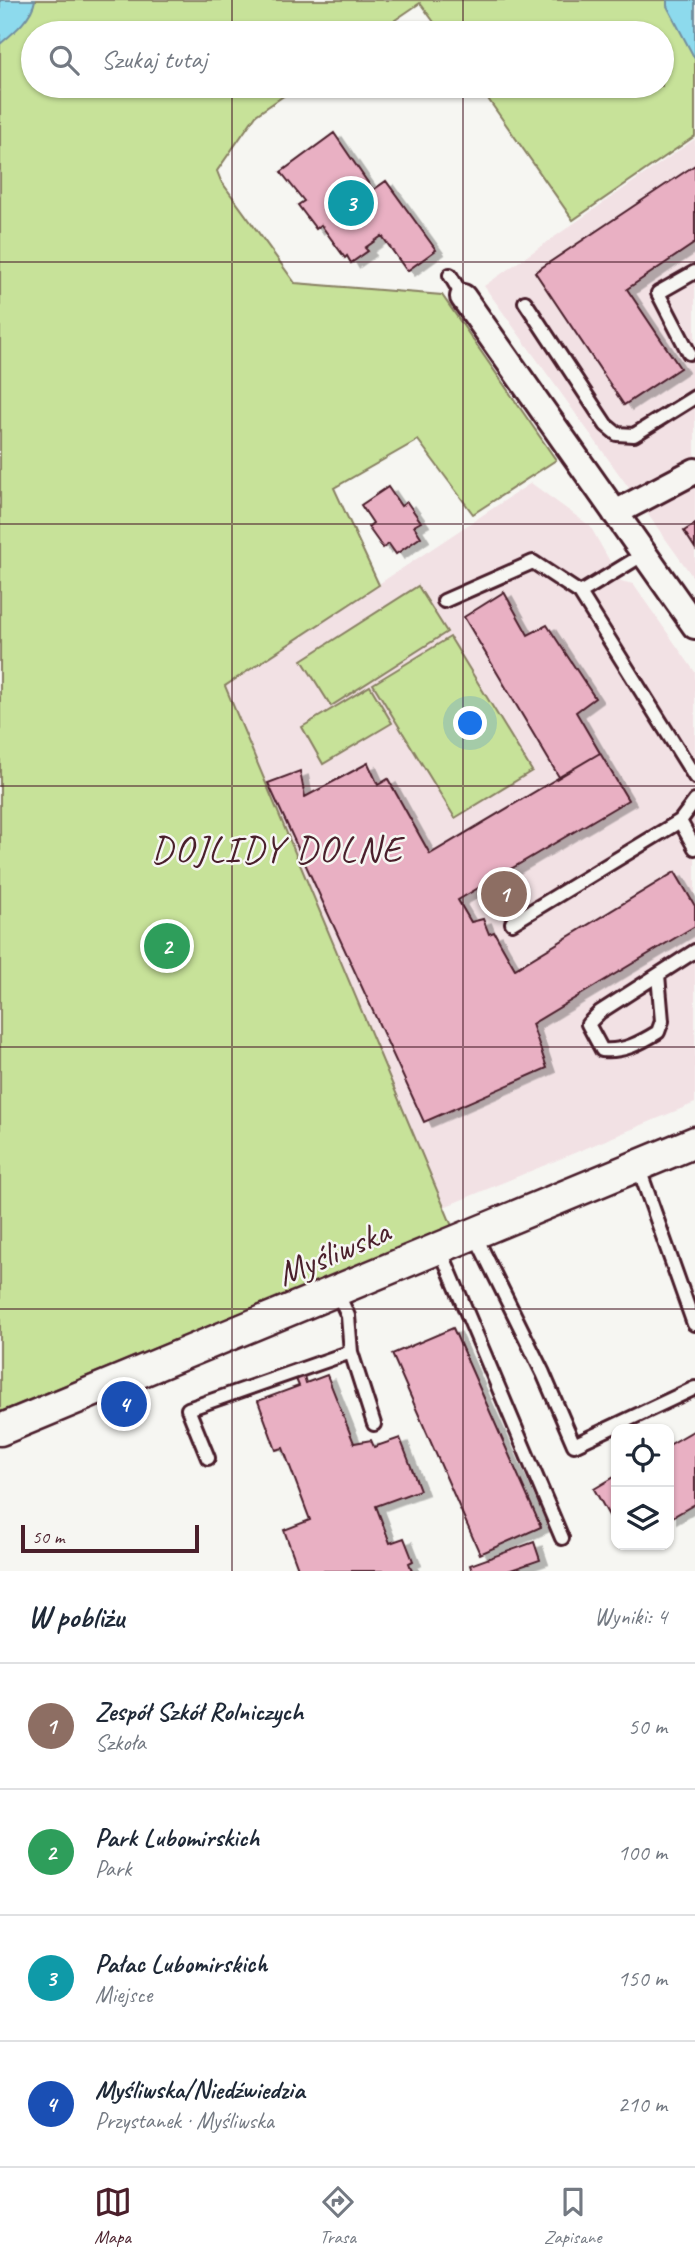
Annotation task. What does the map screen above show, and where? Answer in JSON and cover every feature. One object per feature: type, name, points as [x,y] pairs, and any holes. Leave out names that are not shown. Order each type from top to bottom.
[{"type":"street","points":[[463,297],[695,626]]},
{"type":"street","points":[[615,513],[695,471]]},
{"type":"street","name":"Myśliwska","points":[[0,1430],[440,1250],[695,1142]]},
{"type":"lane","points":[[693,356],[658,293],[695,272]]},
{"type":"lane","points":[[450,275],[463,297]]},
{"type":"lane","points":[[525,302],[606,425],[617,434],[634,435],[695,397]]},
{"type":"lane","points":[[580,593],[644,554]]},
{"type":"lane","points":[[444,601],[533,562],[580,593],[695,777]]},
{"type":"lane","points":[[512,923],[680,821],[695,801]]},
{"type":"lane","points":[[680,821],[695,848]]},
{"type":"lane","points":[[658,975],[662,1021],[658,1032],[638,1044],[617,1051],[602,1049],[588,1024],[600,1012],[695,951]]},
{"type":"lane","points":[[638,1166],[694,1324]]},
{"type":"lane","points":[[475,1235],[544,1373],[574,1445],[695,1388]]},
{"type":"lane","points":[[440,1250],[562,1538]]},
{"type":"lane","points":[[337,1292],[348,1316],[351,1352],[374,1424]]},
{"type":"lane","points":[[208,1458],[188,1409],[351,1352]]},
{"type":"shaded area","points":[[695,139],[695,580],[484,286]]},
{"type":"shaded area","points":[[531,483],[590,526],[621,581],[633,584],[695,672],[695,1103],[444,1207],[225,686]]},
{"type":"green space","points":[[0,0],[695,0],[695,136],[573,220],[487,98],[674,98],[674,21],[433,21],[420,3],[394,21],[21,21],[21,98],[281,98],[256,115],[217,171],[221,181],[295,283],[442,295],[556,460],[473,514],[418,440],[334,488],[379,585],[225,686],[452,1226],[0,1412]]},
{"type":"green space","points":[[418,586],[447,632],[331,706],[302,660]]},
{"type":"green space","points":[[450,637],[532,771],[455,818],[373,684]]},
{"type":"green space","points":[[370,686],[392,723],[323,764],[302,727]]},
{"type":"water","points":[[0,0],[35,0],[26,19],[0,44]]},
{"type":"water","points":[[667,0],[695,0],[695,59],[667,6]]},
{"type":"building","points":[[334,133],[373,190],[386,181],[436,250],[407,271],[382,236],[365,248],[368,251],[351,263],[321,225],[316,229],[298,205],[304,201],[281,172]]},
{"type":"building","points":[[695,165],[695,243],[627,289],[680,368],[624,405],[535,272]]},
{"type":"building","points":[[388,487],[401,506],[407,502],[421,522],[414,526],[421,537],[396,554],[389,544],[383,548],[368,527],[373,523],[361,505]]},
{"type":"building","points":[[695,524],[695,548],[684,531]]},
{"type":"building","points":[[504,592],[528,635],[547,625],[595,698],[576,712],[600,753],[559,777],[464,617]]},
{"type":"building","points":[[600,753],[628,800],[458,900],[471,922],[483,919],[489,934],[494,932],[515,969],[675,872],[695,906],[695,926],[532,1024],[547,1068],[424,1122],[268,783],[300,771],[305,797],[368,763],[378,785],[388,779],[430,854]]},
{"type":"building","points":[[453,1328],[541,1527],[480,1554],[392,1354]]},
{"type":"building","points":[[327,1375],[354,1443],[371,1440],[374,1447],[400,1438],[420,1490],[376,1506],[390,1543],[404,1538],[413,1561],[409,1563],[412,1571],[299,1571],[284,1530],[310,1520],[283,1448],[276,1450],[258,1401],[299,1386],[296,1379],[304,1376],[306,1383]]},
{"type":"building","points":[[695,1430],[695,1504],[674,1516],[674,1487],[674,1442]]},
{"type":"building","points":[[611,1479],[611,1519],[594,1489]]},
{"type":"building","points":[[534,1542],[540,1560],[508,1571],[472,1571],[470,1565]]},
{"type":"place","name":"Pałac Lubomirskich","points":[[351,203]]},
{"type":"place","name":"Zespół Szkół Rolniczych","points":[[504,894]]},
{"type":"place","name":"Park Lubomirskich","points":[[167,946]]},
{"type":"place","name":"Myśliwska/Niedźwiedzia","points":[[124,1404]]},
{"type":"district","name":"DOJLIDY DOLNE","points":[[277,848]]}]
